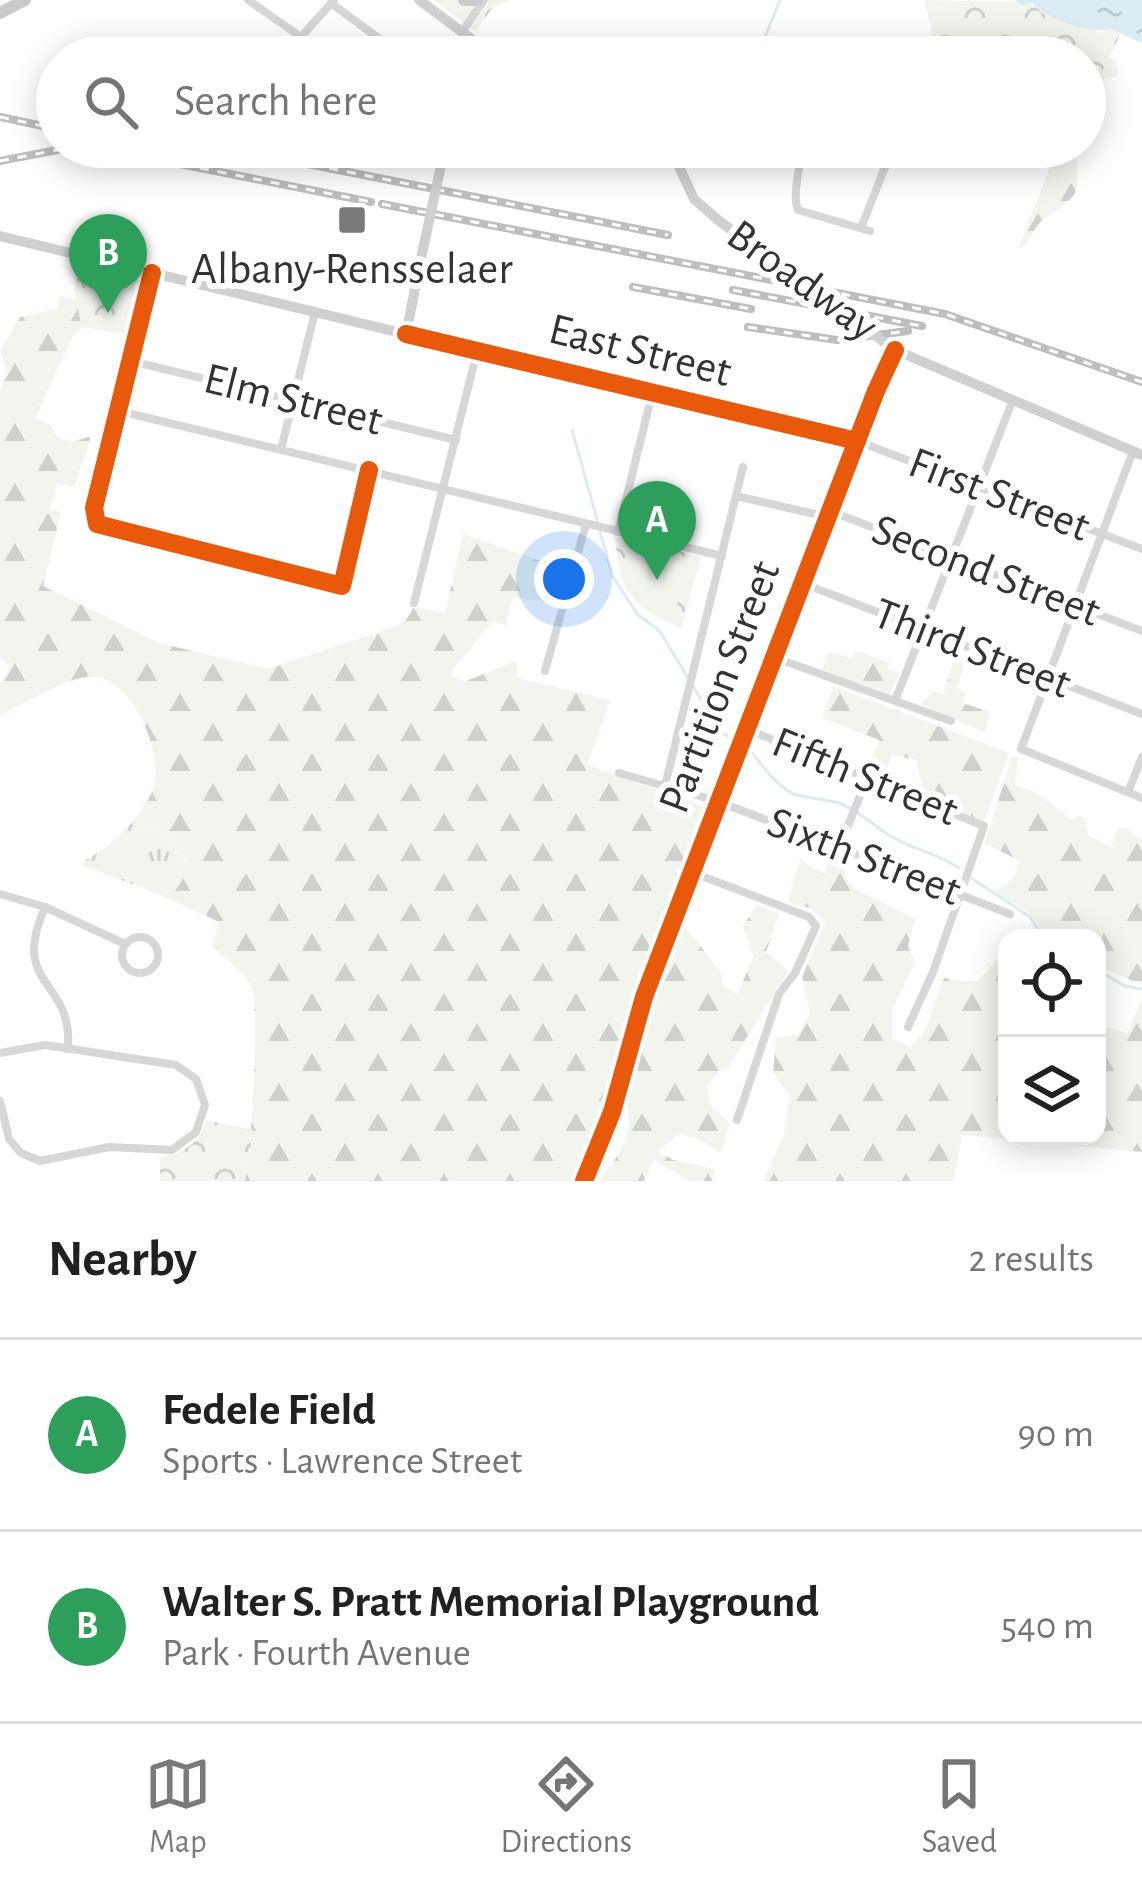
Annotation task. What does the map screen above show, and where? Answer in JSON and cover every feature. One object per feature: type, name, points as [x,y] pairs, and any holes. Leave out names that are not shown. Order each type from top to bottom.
[{"type":"main road","points":[[0,13],[25,0]]},
{"type":"main road","points":[[464,0],[481,0]]},
{"type":"street","points":[[419,0],[467,36]]},
{"type":"street","points":[[462,32],[481,0]]},
{"type":"street","points":[[302,36],[332,2],[377,36]]},
{"type":"street","points":[[254,4],[300,36]]},
{"type":"street","points":[[406,334],[440,168]]},
{"type":"street","name":"Broadway","points":[[680,168],[694,200],[895,350],[1137,453]]},
{"type":"street","points":[[799,168],[796,207],[866,230],[886,168]]},
{"type":"street","name":"East Street","points":[[0,236],[857,441]]},
{"type":"street","points":[[152,273],[94,508],[95,522],[180,548],[342,586],[369,470]]},
{"type":"street","points":[[281,449],[315,312]]},
{"type":"street","name":"Partition Street","points":[[584,1181],[612,1112],[625,1056],[717,801],[895,350]]},
{"type":"street","points":[[414,603],[477,352]]},
{"type":"street","name":"Elm Street","points":[[131,361],[456,440]]},
{"type":"street","points":[[618,532],[652,394]]},
{"type":"street","points":[[895,701],[1012,402]]},
{"type":"street","points":[[119,411],[722,556]]},
{"type":"street","name":"First Street","points":[[857,441],[1142,549]]},
{"type":"street","points":[[1137,453],[1102,533],[1022,749],[1142,798]]},
{"type":"street","points":[[665,786],[743,466]]},
{"type":"street","name":"Second Street","points":[[736,496],[829,514],[1142,631]]},
{"type":"street","points":[[545,670],[593,526]]},
{"type":"street","name":"Third Street","points":[[802,583],[1142,714]]},
{"type":"street","points":[[773,657],[951,721]]},
{"type":"street","name":"Fifth Street","points":[[746,729],[984,826],[962,894]]},
{"type":"street","points":[[1128,792],[1142,757]]},
{"type":"street","name":"Sixth Street","points":[[620,773],[717,801],[1010,914]]},
{"type":"street","points":[[839,848],[868,776]]},
{"type":"street","points":[[691,872],[809,917],[816,926],[795,973],[779,994],[737,1120]]},
{"type":"street","points":[[0,893],[45,907],[125,944]]},
{"type":"street","points":[[908,1027],[962,894]]},
{"type":"street","points":[[45,907],[34,933],[32,957],[68,1016],[68,1049]]},
{"type":"street","points":[[135,937],[148,938],[158,952],[156,964],[147,971],[130,970],[122,955],[125,944],[135,937]]},
{"type":"street","points":[[0,1053],[32,1046],[163,1061],[196,1078],[205,1106],[196,1132],[165,1152],[109,1147],[40,1161],[16,1148],[0,1101]]},
{"type":"green space","points":[[434,0],[509,0],[493,7],[475,32]]},
{"type":"green space","points":[[924,0],[1032,2],[1042,13],[1103,33],[1111,29],[1121,33],[1106,64],[1106,36],[934,36]]},
{"type":"green space","points":[[1106,56],[1115,60],[1119,76],[1106,78]]},
{"type":"green space","points":[[1050,168],[1077,168],[1073,196],[1018,249]]},
{"type":"green space","points":[[80,264],[145,281],[132,335],[82,327],[74,290]]},
{"type":"green space","points":[[60,296],[76,299],[82,327],[72,337],[35,418],[52,426],[57,437],[72,442],[91,436],[74,487],[57,484],[50,509],[61,512],[43,586],[159,643],[268,669],[394,627],[414,607],[445,613],[463,534],[569,571],[559,603],[513,597],[506,625],[493,622],[453,669],[452,678],[466,681],[516,661],[517,678],[610,700],[587,765],[706,807],[592,1131],[582,1181],[245,1181],[254,1083],[252,989],[240,971],[212,947],[219,922],[170,899],[188,871],[187,860],[169,842],[172,837],[132,823],[149,798],[156,767],[139,714],[115,685],[86,677],[0,715],[0,685],[10,668],[0,657],[0,389],[7,369],[0,352],[20,317],[56,309]]},
{"type":"green space","points":[[615,537],[701,556],[681,629],[631,595],[621,573]]},
{"type":"green space","points":[[630,548],[687,557],[691,565],[672,618],[635,597],[627,573]]},
{"type":"green space","points":[[858,651],[890,663],[888,669],[899,673],[890,694],[822,671],[828,652],[852,658]]},
{"type":"green space","points":[[955,656],[966,660],[957,688],[966,692],[963,703],[990,712],[985,733],[921,704],[933,691],[943,694]]},
{"type":"green space","points":[[833,686],[1009,753],[984,822],[924,795],[916,760],[892,754],[886,773],[869,766],[879,740],[823,718]]},
{"type":"green space","points":[[1012,756],[1018,758],[1015,785],[1039,794],[1071,820],[1084,818],[1089,836],[1111,847],[1117,830],[1126,827],[1142,841],[1142,985],[1106,969],[1106,929],[1040,929],[1028,912],[995,892],[1013,879],[1020,861],[985,843]]},
{"type":"green space","points":[[132,823],[172,837],[169,842],[187,861],[189,871],[170,899],[80,864]]},
{"type":"green space","points":[[830,853],[849,863],[845,878],[858,891],[915,919],[908,946],[915,962],[892,1010],[892,1038],[910,1047],[923,1034],[944,978],[977,982],[998,959],[998,1138],[962,1135],[954,1181],[764,1181],[784,1134],[790,1096],[773,1073],[776,1038],[799,1035],[810,1013],[802,977],[826,922],[810,908],[788,903],[800,860],[825,874]]},
{"type":"green space","points":[[757,905],[779,914],[766,952],[788,971],[729,1066],[707,1087],[710,1105],[730,1123],[721,1153],[679,1134],[658,1151],[673,1160],[715,1169],[712,1181],[689,1181],[654,1159],[644,1181],[600,1181],[625,1141],[629,1120],[624,1095],[681,922],[720,971],[724,987],[738,994],[753,956],[743,926]]},
{"type":"green space","points":[[1142,997],[1142,1152],[1068,1145],[1106,1145],[1106,1027],[1128,1033]]},
{"type":"green space","points":[[206,1120],[253,1130],[245,1181],[160,1181],[160,1158],[190,1146]]},
{"type":"water","points":[[1014,0],[1142,0],[1142,43],[1111,29],[1069,24],[1032,3]]},
{"type":"waterway","points":[[765,36],[780,0]]},
{"type":"waterway","points":[[572,430],[598,523]]},
{"type":"waterway","points":[[600,532],[613,577],[638,615],[659,630],[727,736]]},
{"type":"waterway","points":[[753,753],[788,791],[841,804],[897,840],[959,868]]},
{"type":"waterway","points":[[971,878],[1030,917],[1037,929]]},
{"type":"waterway","points":[[1106,975],[1142,989]]},
{"type":"railway","points":[[0,117],[36,125]]},
{"type":"railway","points":[[0,161],[36,154]]},
{"type":"railway","points":[[200,168],[371,202]]},
{"type":"railway","points":[[328,168],[668,235]]},
{"type":"railway","points":[[382,204],[945,314],[1142,382]]},
{"type":"railway","points":[[633,287],[751,309]]},
{"type":"railway","points":[[733,290],[922,326]]},
{"type":"railway","points":[[748,327],[837,340],[908,331]]},
{"type":"cycle path","points":[[152,273],[94,508],[97,524],[342,586],[369,470]]},
{"type":"cycle path","points":[[406,334],[857,441]]},
{"type":"cycle path","points":[[584,1181],[612,1112],[644,997],[895,350]]},
{"type":"place","name":"Albany-Rensselaer","points":[[352,220]]},
{"type":"place","name":"Walter S. Pratt Memorial Playground","points":[[108,313]]},
{"type":"place","name":"Fedele Field","points":[[657,580]]}]
